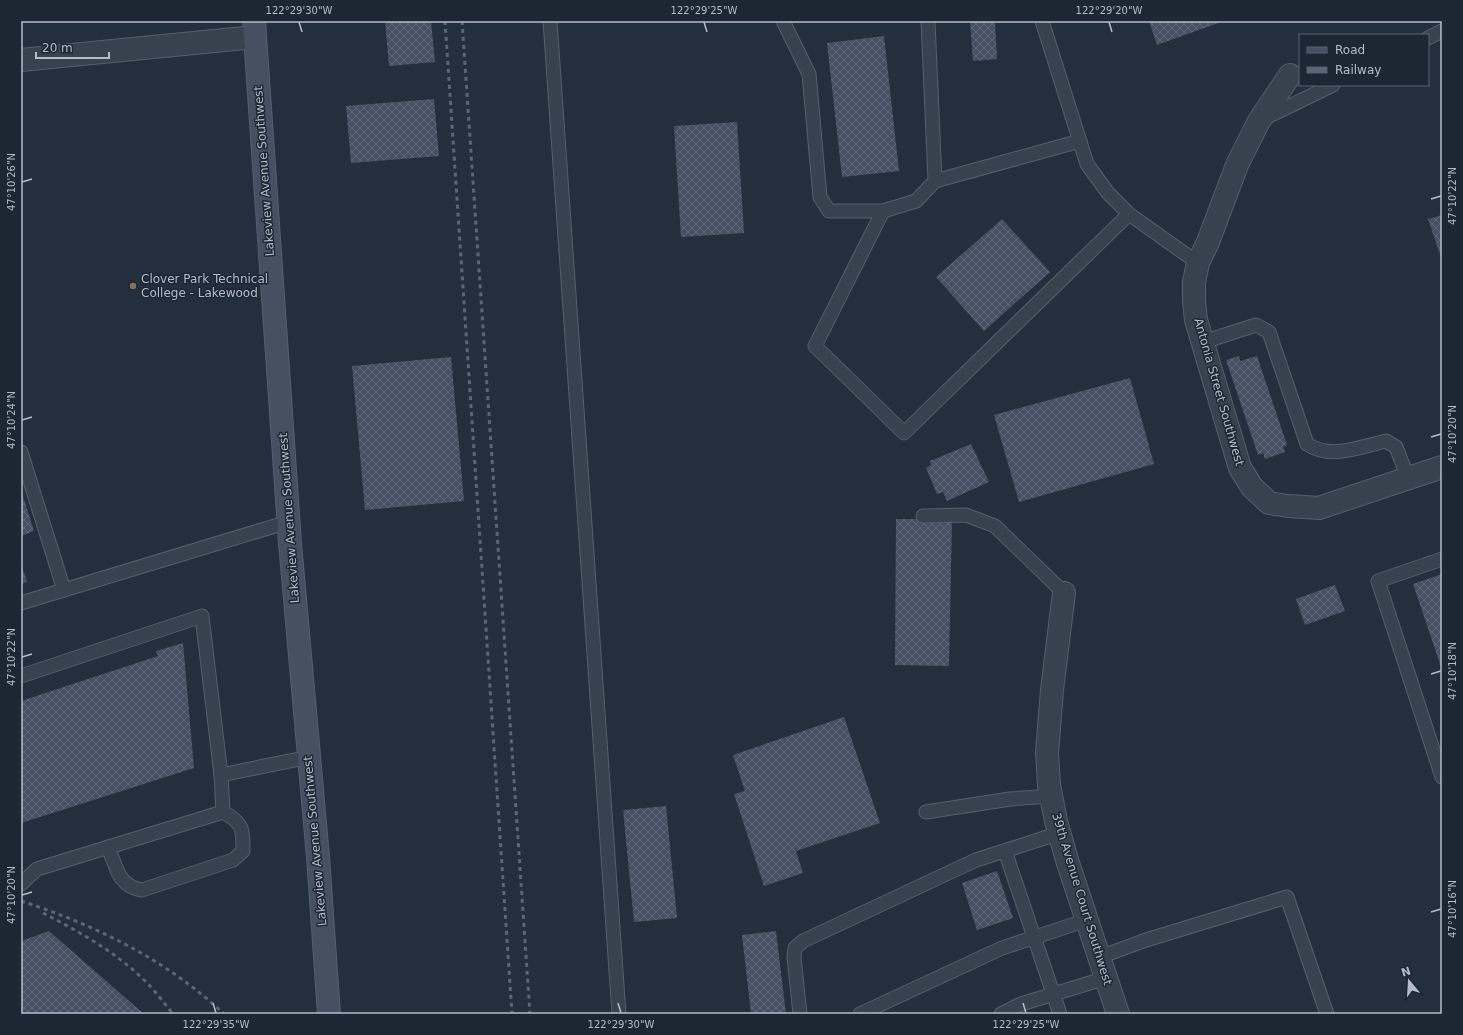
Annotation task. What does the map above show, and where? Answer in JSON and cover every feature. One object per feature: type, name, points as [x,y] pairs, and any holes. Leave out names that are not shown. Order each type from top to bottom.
[{"type":"street","points":[[21,60],[255,29]]},
{"type":"street","name":"Lakeview Avenue Southwest","points":[[255,29],[288,522],[309,757],[329,1014]]},
{"type":"street","name":"Antonia Street Southwest","points":[[1290,74],[1259,121],[1237,165],[1208,242],[1198,263],[1194,282],[1196,320],[1240,468],[1252,487],[1269,503],[1319,508],[1408,478]]},
{"type":"street","points":[[1408,478],[1442,467]]},
{"type":"street","name":"39th Avenue Court Southwest","points":[[1064,593],[1052,690],[1047,753],[1051,796],[1060,833],[1118,1014]]},
{"type":"lane","points":[[550,21],[619,1014]]},
{"type":"lane","points":[[783,21],[809,74],[820,197],[829,211],[883,211],[916,201],[935,181],[1080,141]]},
{"type":"lane","points":[[928,21],[935,181]]},
{"type":"lane","points":[[1042,21],[1088,164],[1108,193],[1129,214],[1198,263]]},
{"type":"lane","points":[[1429,38],[1442,31]]},
{"type":"lane","points":[[1259,121],[1331,86]]},
{"type":"lane","points":[[883,211],[815,346],[904,433],[1129,214]]},
{"type":"lane","points":[[1203,342],[1256,325],[1269,332],[1306,444],[1325,453],[1338,452],[1386,441],[1396,447],[1408,478]]},
{"type":"lane","points":[[21,452],[64,590]]},
{"type":"lane","points":[[924,516],[966,515],[996,526],[1064,593]]},
{"type":"lane","points":[[21,603],[288,522]]},
{"type":"lane","points":[[1442,559],[1378,581],[1442,777]]},
{"type":"lane","points":[[21,676],[202,616],[221,775],[223,812]]},
{"type":"lane","points":[[221,775],[309,757]]},
{"type":"lane","points":[[926,812],[1010,799],[1051,796]]},
{"type":"lane","points":[[21,884],[37,869],[108,847],[223,812],[237,820],[243,834],[243,850],[233,860],[142,890],[131,888],[123,882],[108,847]]},
{"type":"lane","points":[[800,1014],[794,957],[795,948],[803,941],[976,860],[1060,833]]},
{"type":"lane","points":[[1005,851],[1060,1014]]},
{"type":"lane","points":[[1100,957],[1146,940],[1287,897],[1327,1014]]},
{"type":"lane","points":[[860,1014],[1002,948],[1087,920]]},
{"type":"lane","points":[[1001,1014],[1021,1004],[1106,978]]},
{"type":"building","points":[[385,21],[431,21],[435,62],[389,66]]},
{"type":"building","points":[[970,21],[995,21],[997,59],[973,61]]},
{"type":"building","points":[[1149,21],[1220,21],[1221,22],[1157,45]]},
{"type":"building","points":[[884,36],[899,171],[842,177],[827,43]]},
{"type":"building","points":[[434,99],[439,156],[351,163],[346,106]]},
{"type":"building","points":[[737,122],[744,233],[681,237],[674,126]]},
{"type":"building","points":[[1442,215],[1442,260],[1428,219]]},
{"type":"building","points":[[1002,219],[1050,272],[984,331],[936,277]]},
{"type":"building","points":[[1239,356],[1240,361],[1257,356],[1287,445],[1283,447],[1285,452],[1265,459],[1263,453],[1258,455],[1226,360]]},
{"type":"building","points":[[451,357],[464,501],[365,510],[352,366]]},
{"type":"building","points":[[1130,378],[1154,464],[1019,502],[994,415]]},
{"type":"building","points":[[971,444],[989,482],[947,501],[943,492],[937,494],[926,468],[931,465],[930,461]]},
{"type":"building","points":[[21,490],[34,531],[21,536]]},
{"type":"building","points":[[896,519],[952,519],[949,666],[895,665]]},
{"type":"building","points":[[21,563],[27,582],[21,584]]},
{"type":"building","points":[[1442,574],[1442,670],[1413,584]]},
{"type":"building","points":[[1335,585],[1345,611],[1305,625],[1296,599]]},
{"type":"building","points":[[183,643],[194,768],[21,823],[21,701],[158,656],[156,651]]},
{"type":"building","points":[[844,717],[880,823],[796,851],[803,873],[764,886],[734,794],[745,791],[733,755]]},
{"type":"building","points":[[666,806],[677,918],[634,922],[623,810]]},
{"type":"building","points":[[997,871],[1013,918],[977,930],[962,883]]},
{"type":"building","points":[[49,931],[144,1014],[21,1014],[21,941]]},
{"type":"building","points":[[776,931],[786,1014],[751,1014],[742,935]]},
{"type":"railway","points":[[445,21],[512,1014]]},
{"type":"railway","points":[[462,21],[530,1014]]},
{"type":"railway","points":[[21,901],[76,921],[129,946],[179,977],[224,1014]]},
{"type":"railway","points":[[43,913],[82,934],[120,959],[155,991],[173,1014]]},
{"type":"place","name":"Clover Park Technical College - Lakewood","points":[[133,286]]}]
